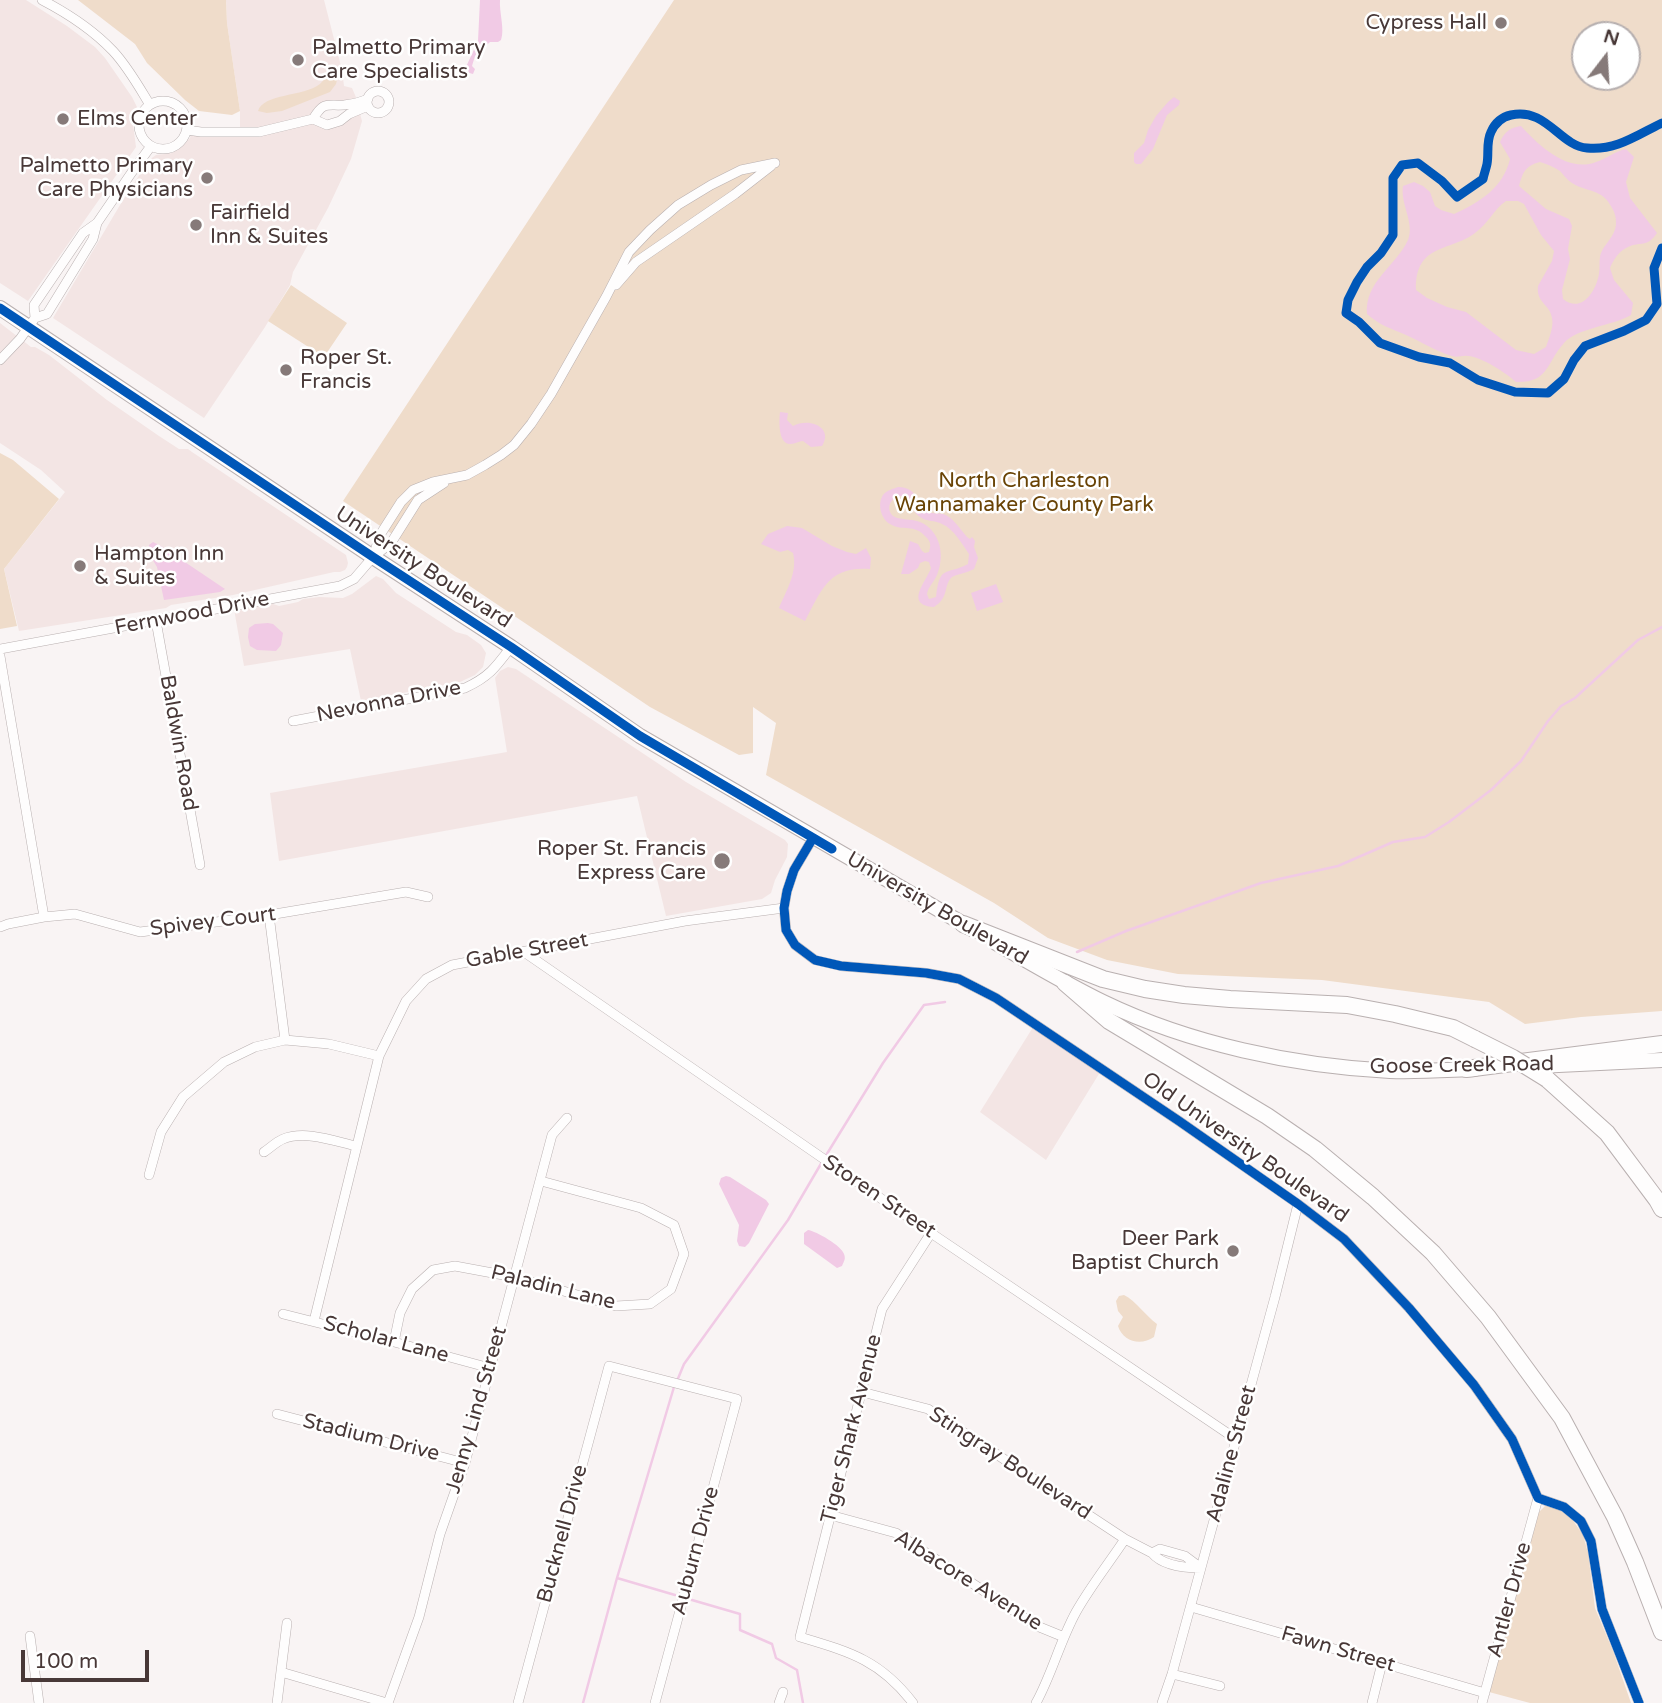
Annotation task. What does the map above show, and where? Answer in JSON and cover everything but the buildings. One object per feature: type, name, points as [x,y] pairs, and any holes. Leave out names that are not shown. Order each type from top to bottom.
[{"type":"highway","points":[[963,924],[1103,979],[1145,989],[1230,999],[1347,1005],[1453,1028],[1513,1058],[1547,1079],[1606,1133],[1662,1209]]},
{"type":"highway","points":[[1065,983],[1109,1021],[1267,1116],[1315,1149],[1373,1197],[1433,1253],[1488,1317],[1562,1418],[1615,1517],[1662,1632]]},
{"type":"highway","points":[[1466,1069],[1662,1044]]},
{"type":"main road","name":"University Boulevard","points":[[0,308],[32,323],[640,736],[1065,983]]},
{"type":"main road","name":"Goose Creek Road","points":[[1065,983],[1105,1003],[1205,1041],[1308,1062],[1391,1071],[1662,1060]]},
{"type":"street","points":[[44,1],[89,30],[114,52],[150,105]]},
{"type":"street","points":[[161,101],[175,105],[185,115],[187,130],[179,143],[166,149],[151,146],[145,141],[139,127],[143,113],[150,105],[161,101]]},
{"type":"street","points":[[187,130],[259,132],[313,119],[327,125],[340,121],[368,102],[330,104],[318,111],[313,119]]},
{"type":"street","points":[[32,323],[34,305],[83,233],[97,223],[151,146]]},
{"type":"street","points":[[775,163],[736,194],[636,262],[606,297],[629,252],[678,205],[741,170],[775,163]]},
{"type":"street","points":[[0,360],[32,323],[47,314],[93,239],[97,223]]},
{"type":"street","name":"Fernwood Drive","points":[[373,557],[380,535],[401,502],[413,490],[433,482],[467,475],[501,456],[514,444],[551,394],[606,297]]},
{"type":"street","name":"Fernwood Drive","points":[[0,649],[340,586],[354,579],[373,557],[391,543],[418,500],[449,480]]},
{"type":"street","name":"Baldwin Road","points":[[156,621],[200,865]]},
{"type":"street","name":"Nevonna Drive","points":[[293,720],[465,688],[479,682],[493,671],[511,647]]},
{"type":"street","points":[[0,656],[44,918]]},
{"type":"street","name":"Old University Boulevard","points":[[813,838],[794,870],[787,891],[784,908],[786,930],[794,945],[815,960],[841,967],[926,973],[958,979],[996,998],[1298,1204],[1344,1239],[1409,1308],[1474,1385],[1512,1439],[1538,1498]]},
{"type":"street","name":"Spivey Court","points":[[0,927],[75,914],[140,932],[269,915],[406,892],[428,897]]},
{"type":"street","name":"Gable Street","points":[[314,1321],[379,1055],[405,1000],[426,979],[452,965],[685,921],[784,908]]},
{"type":"street","points":[[269,915],[285,1040]]},
{"type":"street","name":"Storen Street","points":[[524,952],[815,1154],[1236,1439]]},
{"type":"street","points":[[149,1175],[161,1132],[183,1097],[224,1062],[255,1047],[285,1040],[329,1044],[379,1055]]},
{"type":"street","name":"Jenny Lind Street","points":[[388,1703],[419,1617],[440,1534],[465,1463],[552,1135],[567,1118]]},
{"type":"street","points":[[264,1152],[282,1139],[299,1136],[356,1146]]},
{"type":"street","name":"Paladin Lane","points":[[394,1342],[400,1313],[412,1289],[433,1270],[455,1266],[514,1278],[616,1307],[650,1304],[671,1289],[684,1254],[674,1225],[641,1208],[541,1181]]},
{"type":"street","name":"Adaline Street","points":[[1162,1703],[1191,1607],[1298,1204]]},
{"type":"street","name":"Tiger Shark Avenue","points":[[913,1703],[901,1687],[875,1665],[844,1650],[800,1637],[881,1309],[931,1233]]},
{"type":"street","name":"Scholar Lane","points":[[283,1314],[490,1368]]},
{"type":"street","name":"Bucknell Drive","points":[[518,1703],[609,1366],[737,1399]]},
{"type":"street","name":"Stingray Boulevard","points":[[862,1392],[928,1409],[1125,1539],[1152,1553],[1157,1559],[1186,1568],[1201,1567]]},
{"type":"street","name":"Auburn Drive","points":[[655,1703],[737,1399]]},
{"type":"street","name":"Stadium Drive","points":[[277,1414],[465,1463]]},
{"type":"street","points":[[1538,1498],[1564,1507],[1581,1521],[1591,1541],[1602,1609],[1639,1703]]},
{"type":"street","name":"Antler Drive","points":[[1482,1703],[1538,1498]]},
{"type":"street","name":"Albacore Avenue","points":[[831,1515],[896,1533],[1037,1626],[1064,1637]]},
{"type":"street","points":[[1036,1703],[1077,1610],[1125,1539]]},
{"type":"street","name":"Fawn Street","points":[[1191,1607],[1485,1693]]},
{"type":"street","points":[[277,1703],[288,1623]]},
{"type":"street","points":[[30,1636],[39,1703]]},
{"type":"street","points":[[1372,1703],[1382,1663]]},
{"type":"street","points":[[281,1672],[388,1703]]},
{"type":"street","points":[[1172,1674],[1220,1686]]},
{"type":"street","points":[[779,1703],[783,1692]]},
{"type":"shaded area","points":[[0,0],[26,0],[95,47],[137,107],[133,124],[136,147],[28,301],[0,283]]},
{"type":"shaded area","points":[[226,0],[324,0],[344,86],[352,88],[358,102],[330,104],[313,119],[327,125],[359,110],[362,121],[351,159],[293,272],[290,285],[204,418],[53,318],[149,160],[156,155],[172,153],[181,147],[190,138],[192,131],[240,132],[240,111]]},
{"type":"shaded area","points":[[480,0],[500,0],[502,36],[501,40],[490,42],[475,56],[473,74],[465,69],[478,41]]},
{"type":"shaded area","points":[[1174,97],[1180,101],[1179,105],[1167,115],[1153,149],[1141,164],[1136,164],[1134,153],[1144,143],[1156,116]]},
{"type":"shaded area","points":[[1521,126],[1545,149],[1575,164],[1596,162],[1626,149],[1634,157],[1626,182],[1630,198],[1657,233],[1647,242],[1622,251],[1610,268],[1614,280],[1633,303],[1631,315],[1570,338],[1541,375],[1535,379],[1516,382],[1480,359],[1454,357],[1381,324],[1367,314],[1367,303],[1376,283],[1403,249],[1410,234],[1403,186],[1414,182],[1423,186],[1430,192],[1435,206],[1441,210],[1454,214],[1464,209],[1489,193],[1502,178],[1510,159],[1500,142],[1511,129]],"holes":[[[1540,162],[1560,171],[1572,183],[1604,197],[1615,215],[1615,228],[1601,253],[1595,287],[1587,298],[1576,304],[1563,299],[1562,290],[1570,259],[1568,249],[1572,226],[1569,219],[1546,209],[1519,186],[1525,170]],[[1506,201],[1524,204],[1541,235],[1554,251],[1552,261],[1538,286],[1539,296],[1551,313],[1552,329],[1546,347],[1534,354],[1516,350],[1466,312],[1447,307],[1416,290],[1417,275],[1428,256],[1475,233]]]},
{"type":"shaded area","points":[[0,323],[31,347],[49,355],[159,436],[179,449],[188,449],[346,555],[348,563],[345,570],[166,608],[19,631],[4,569],[65,492],[41,470],[0,443]]},
{"type":"shaded area","points":[[780,412],[788,413],[787,420],[793,426],[812,423],[822,429],[825,439],[822,446],[811,447],[803,441],[792,444],[784,441],[780,432]]},
{"type":"shaded area","points":[[898,487],[910,490],[922,508],[930,513],[947,516],[967,537],[972,537],[975,541],[978,558],[974,569],[952,577],[942,599],[934,607],[920,602],[919,597],[931,568],[929,562],[920,563],[918,568],[909,574],[901,574],[910,541],[918,544],[925,553],[929,552],[929,540],[917,530],[890,524],[881,511],[883,495]],"holes":[[[901,496],[920,517],[950,529],[969,554],[968,564],[942,575],[936,597],[929,599],[927,594],[936,578],[941,552],[937,538],[927,526],[893,516],[889,510],[892,501]]]},
{"type":"shaded area","points":[[787,526],[802,528],[847,552],[856,554],[866,548],[871,558],[870,569],[845,571],[828,582],[805,621],[779,608],[793,574],[793,553],[788,550],[780,552],[761,544],[768,534]]},
{"type":"shaded area","points":[[153,542],[225,589],[164,600],[157,567],[148,552],[149,545]]},
{"type":"shaded area","points":[[376,576],[383,579],[396,593],[481,645],[486,653],[483,667],[475,675],[460,682],[361,701],[350,649],[244,666],[234,609],[273,604],[279,606],[319,597],[343,598]]},
{"type":"shaded area","points":[[996,584],[1003,602],[977,611],[971,593]]},
{"type":"shaded area","points":[[268,623],[283,633],[281,645],[276,651],[257,650],[250,646],[249,628],[255,624]]},
{"type":"shaded area","points":[[508,667],[516,669],[686,782],[785,840],[788,844],[787,857],[771,893],[762,899],[666,916],[637,796],[279,861],[270,793],[507,752],[495,678],[500,671]]},
{"type":"shaded area","points":[[1035,1024],[1102,1069],[1046,1160],[980,1112]]},
{"type":"shaded area","points":[[726,1176],[769,1204],[745,1247],[739,1246],[739,1225],[719,1184],[721,1178]]},
{"type":"shaded area","points":[[808,1230],[839,1247],[845,1257],[842,1266],[837,1268],[804,1244],[804,1233]]},
{"type":"green space","points":[[78,0],[226,0],[240,111],[232,115],[199,111],[147,63],[135,44]]},
{"type":"green space","name":"North Charleston Wannamaker County Park","points":[[674,0],[1662,0],[1662,1011],[1525,1024],[1489,1002],[1322,980],[1178,974],[1107,960],[1048,938],[994,903],[766,775],[776,723],[753,707],[753,753],[739,755],[650,707],[343,501]]},
{"type":"green space","points":[[331,70],[339,72],[336,84],[330,92],[282,111],[258,111],[268,101],[313,88],[320,84]]},
{"type":"green space","points":[[291,285],[347,323],[324,357],[268,321]]},
{"type":"green space","points":[[0,453],[13,460],[59,499],[4,569],[17,626],[0,629]]},
{"type":"green space","points":[[1124,1295],[1157,1324],[1154,1337],[1138,1342],[1128,1339],[1120,1331],[1118,1326],[1123,1317],[1118,1311],[1116,1301],[1119,1296]]},
{"type":"green space","points":[[1545,1506],[1556,1507],[1572,1519],[1583,1535],[1595,1608],[1631,1703],[1530,1703],[1489,1692],[1538,1513]]},
{"type":"waterway","points":[[1077,952],[1126,931],[1261,883],[1338,866],[1393,842],[1425,837],[1491,790],[1521,761],[1561,706],[1575,698],[1638,640],[1662,627]]},
{"type":"waterway","points":[[825,1157],[883,1063],[924,1005],[945,1002]]},
{"type":"waterway","points":[[677,1381],[684,1364],[788,1220],[822,1162]]},
{"type":"waterway","points":[[583,1703],[674,1387]]},
{"type":"waterway","points":[[617,1578],[675,1595]]},
{"type":"waterway","points":[[692,1600],[740,1614],[740,1630],[772,1644],[776,1658],[797,1670],[803,1703]]},
{"type":"cycle path","points":[[1662,123],[1617,145],[1587,148],[1577,146],[1534,116],[1508,116],[1497,123],[1489,136],[1483,179],[1457,197],[1442,181],[1418,163],[1402,165],[1393,178],[1393,235],[1357,282],[1348,300],[1346,313],[1380,343],[1419,357],[1450,363],[1478,380],[1515,392],[1548,393],[1564,379],[1585,346],[1646,320],[1657,304],[1654,268],[1662,248]]},
{"type":"cycle path","points":[[0,308],[511,647],[640,736],[832,849]]},
{"type":"cycle path","points":[[813,838],[794,870],[784,908],[786,930],[795,945],[815,960],[841,966],[926,973],[959,979],[996,998],[1179,1121],[1344,1239],[1409,1308],[1474,1385],[1512,1439],[1538,1498],[1564,1507],[1581,1521],[1591,1541],[1602,1609],[1639,1703]]},
{"type":"place","name":"Cypress Hall","points":[[1501,23]]},
{"type":"place","name":"Palmetto Primary Care Specialists","points":[[298,60]]},
{"type":"place","name":"Elms Center","points":[[63,119]]},
{"type":"place","name":"Palmetto Primary Care Physicians","points":[[207,178]]},
{"type":"place","name":"Fairfield Inn & Suites","points":[[196,225]]},
{"type":"place","name":"Roper St. Francis","points":[[286,370]]},
{"type":"place","name":"Hampton Inn & Suites","points":[[80,566]]},
{"type":"place","name":"Roper St. Francis Express Care","points":[[722,861]]},
{"type":"place","name":"Deer Park Baptist Church","points":[[1233,1251]]}]
